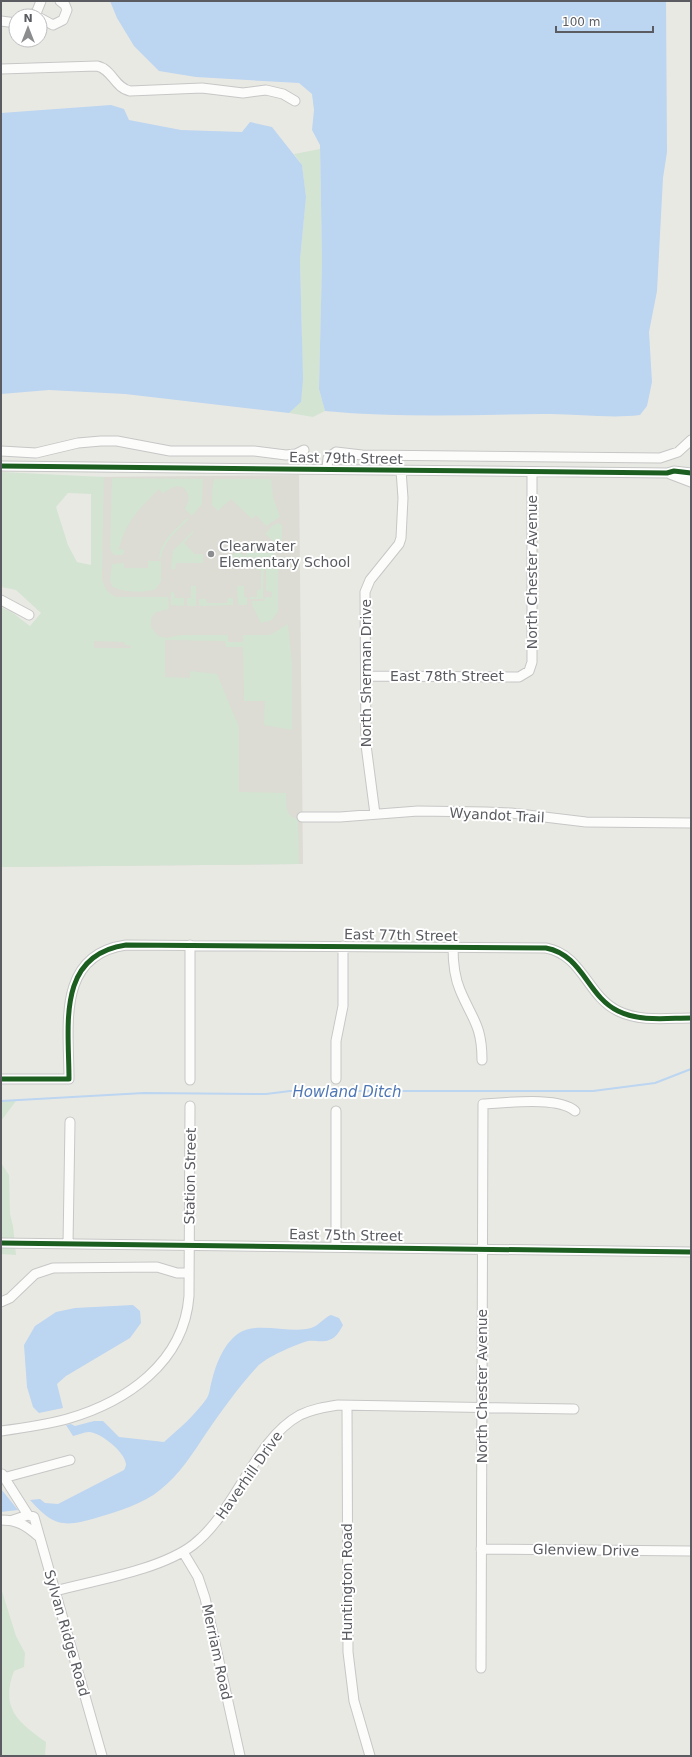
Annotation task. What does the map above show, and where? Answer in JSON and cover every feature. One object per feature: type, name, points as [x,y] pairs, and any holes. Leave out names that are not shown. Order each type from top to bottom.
[{"type":"street","points":[[48,22],[53,24],[63,20],[68,10],[60,1]]},
{"type":"street","points":[[1,69],[97,66],[104,68],[121,87],[130,91],[202,88],[243,93],[266,90],[283,94],[295,101]]},
{"type":"street","points":[[1,451],[36,452],[78,443],[101,441],[120,442],[170,450],[254,451],[286,456],[296,454],[304,450]]},
{"type":"street","name":"East 79th Street","points":[[327,469],[328,458],[336,452],[362,455],[660,458],[672,455],[689,442]]},
{"type":"street","name":"East 79th Street","points":[[1,466],[532,472],[674,471],[691,473]]},
{"type":"street","name":"North Sherman Drive","points":[[375,814],[366,745],[366,590],[370,580],[398,545],[401,538],[403,498],[401,470]]},
{"type":"street","name":"North Chester Avenue","points":[[528,672],[532,662],[532,472]]},
{"type":"street","name":"East 79th Street","points":[[667,472],[674,477],[691,482]]},
{"type":"street","points":[[1,600],[29,615]]},
{"type":"street","name":"East 78th Street","points":[[366,676],[518,677],[528,672]]},
{"type":"street","name":"Wyandot Trail","points":[[302,817],[418,811],[486,812],[511,813],[586,822],[691,823]]},
{"type":"street","points":[[190,945],[190,1080]]},
{"type":"street","name":"East 77th Street","points":[[1,1079],[69,1078],[70,997],[77,976],[88,962],[102,951],[116,946],[190,945],[540,948],[555,950],[572,960],[602,1000],[620,1012],[644,1018],[691,1018]]},
{"type":"street","points":[[336,1079],[336,1041],[343,1006],[343,946]]},
{"type":"street","points":[[453,947],[456,975],[460,990],[478,1025],[481,1038],[482,1060]]},
{"type":"street","name":"North Chester Avenue","points":[[481,1668],[483,1104],[547,1103],[566,1105],[575,1111]]},
{"type":"street","name":"Station Street","points":[[1,1432],[48,1424],[83,1414],[133,1388],[151,1375],[168,1356],[182,1331],[189,1303],[190,1106]]},
{"type":"street","points":[[336,1111],[336,1247]]},
{"type":"street","points":[[68,1244],[70,1122]]},
{"type":"street","name":"East 75th Street","points":[[1,1243],[691,1252]]},
{"type":"street","points":[[1,1302],[10,1298],[35,1274],[53,1268],[157,1267],[177,1274],[190,1273]]},
{"type":"street","name":"Haverhill Drive","points":[[55,1591],[150,1566],[183,1552],[205,1534],[217,1520],[267,1446],[283,1428],[300,1415],[311,1410],[332,1406],[574,1409]]},
{"type":"street","name":"Huntington Road","points":[[347,1406],[348,1652],[355,1707],[370,1756]]},
{"type":"street","points":[[2,1475],[70,1460]]},
{"type":"street","name":"Sylvan Ridge Road","points":[[2,1475],[28,1515],[34,1517],[38,1536],[102,1756]]},
{"type":"street","points":[[1,1520],[13,1520],[28,1515]]},
{"type":"street","points":[[13,1520],[27,1525],[38,1536]]},
{"type":"street","name":"Glenview Drive","points":[[481,1549],[691,1551]]},
{"type":"street","name":"Merriam Road","points":[[183,1552],[198,1577],[205,1598],[240,1756]]},
{"type":"shaded area","points":[[299,475],[303,864],[1,867],[1,797],[92,644],[91,477]]},
{"type":"green space","points":[[320,149],[322,261],[319,389],[325,411],[313,417],[289,413],[301,402],[302,345],[300,260],[306,197],[302,165],[294,154]]},
{"type":"green space","points":[[1,472],[104,477],[102,578],[104,585],[109,592],[117,597],[168,597],[169,609],[156,612],[151,618],[151,627],[158,636],[166,638],[181,635],[228,635],[228,642],[243,642],[243,635],[270,635],[288,624],[292,663],[292,730],[264,725],[265,701],[244,701],[243,647],[226,647],[225,641],[165,640],[165,677],[190,678],[190,671],[217,674],[239,727],[239,792],[286,793],[288,812],[290,815],[298,819],[299,864],[1,867],[1,607],[13,613],[30,626],[41,613],[16,590],[1,587]],"holes":[[[68,493],[91,494],[91,565],[77,562],[68,545],[56,507]],[[94,641],[124,642],[125,645],[131,646],[131,648],[94,648]]]},
{"type":"green space","points":[[112,478],[203,479],[202,504],[192,516],[185,509],[189,499],[185,489],[179,486],[171,488],[163,494],[159,489],[139,509],[129,523],[119,549],[124,550],[124,553],[122,555],[115,555],[110,549]]},
{"type":"green space","points":[[215,479],[271,479],[273,497],[280,517],[266,526],[256,515],[252,519],[231,499],[218,511],[212,505],[213,482]]},
{"type":"green space","points":[[187,518],[189,519],[175,532],[165,547],[161,559],[159,559],[165,541]]},
{"type":"green space","points":[[278,523],[282,525],[282,539],[280,543],[277,544],[265,534],[272,526]]},
{"type":"green space","points":[[193,531],[194,532],[184,543],[195,554],[203,554],[203,563],[176,563],[175,569],[171,569],[173,551]]},
{"type":"green space","points":[[252,548],[252,552],[274,553],[278,560],[232,560],[232,556],[238,551],[244,556]]},
{"type":"green space","points":[[148,561],[161,561],[161,581],[156,589],[134,592],[121,590],[112,586],[110,580],[112,564],[124,563],[124,568],[148,568]]},
{"type":"green space","points":[[266,562],[278,562],[278,611],[272,620],[261,623],[252,605],[252,601],[263,601],[266,597],[272,597],[272,592],[266,591]]},
{"type":"green space","points":[[257,563],[264,563],[263,599],[250,599],[250,597],[257,597],[257,590],[261,589],[261,570],[257,570]]},
{"type":"green space","points":[[191,586],[196,586],[196,606],[187,606],[187,598],[191,598]]},
{"type":"green space","points":[[237,586],[244,586],[244,597],[247,597],[247,605],[238,605]]},
{"type":"green space","points":[[171,592],[174,592],[175,598],[184,598],[184,606],[171,605]]},
{"type":"green space","points":[[228,598],[233,598],[233,605],[199,606],[199,599],[206,599],[207,603],[227,603]]},
{"type":"green space","points":[[1,1101],[16,1101],[1,1121]]},
{"type":"green space","points":[[1,1163],[9,1175],[10,1214],[13,1226],[16,1255],[1,1254]]},
{"type":"green space","points":[[1,1588],[16,1636],[25,1653],[24,1667],[14,1671],[10,1684],[9,1695],[11,1704],[14,1713],[20,1721],[46,1742],[45,1756],[1,1756]]},
{"type":"water","points":[[110,1],[666,1],[667,152],[663,178],[657,291],[649,332],[652,382],[647,406],[640,415],[628,416],[554,414],[379,415],[325,411],[319,389],[322,261],[320,145],[312,130],[314,110],[312,94],[299,83],[196,77],[159,71],[134,46],[117,18]]},
{"type":"water","points":[[111,105],[124,109],[129,120],[181,130],[242,132],[250,122],[272,127],[302,165],[306,197],[300,260],[303,379],[301,402],[289,413],[125,394],[49,390],[1,394],[1,113]]},
{"type":"water","points":[[133,1305],[140,1311],[141,1323],[130,1338],[66,1376],[57,1384],[63,1408],[39,1413],[33,1407],[27,1387],[24,1345],[35,1326],[56,1312],[75,1308]]},
{"type":"water","points":[[331,1315],[339,1318],[343,1325],[336,1336],[327,1341],[308,1341],[302,1343],[261,1363],[231,1399],[180,1470],[167,1484],[153,1495],[139,1503],[115,1512],[87,1520],[69,1523],[61,1523],[47,1516],[30,1500],[40,1499],[45,1503],[58,1504],[124,1470],[125,1468],[125,1459],[117,1449],[105,1439],[99,1435],[89,1432],[73,1436],[66,1425],[71,1424],[75,1426],[94,1421],[103,1421],[119,1437],[164,1442],[192,1416],[207,1398],[221,1354],[229,1342],[239,1333],[255,1328],[294,1330],[311,1328]]},
{"type":"water","points":[[1,1489],[18,1510],[1,1512]]},
{"type":"waterway","name":"Howland Ditch","points":[[1,1101],[144,1093],[266,1094],[290,1091],[593,1091],[655,1083],[691,1069]]},
{"type":"cycle path","points":[[1,466],[667,473],[674,471],[691,473]]},
{"type":"cycle path","points":[[1,1079],[69,1079],[69,1016],[71,996],[77,978],[88,963],[103,951],[126,945],[546,948],[558,952],[568,959],[577,967],[599,996],[618,1011],[635,1017],[644,1018],[691,1018]]},
{"type":"cycle path","points":[[1,1243],[691,1252]]},
{"type":"place","name":"Clearwater Elementary School","points":[[211,554]]}]
